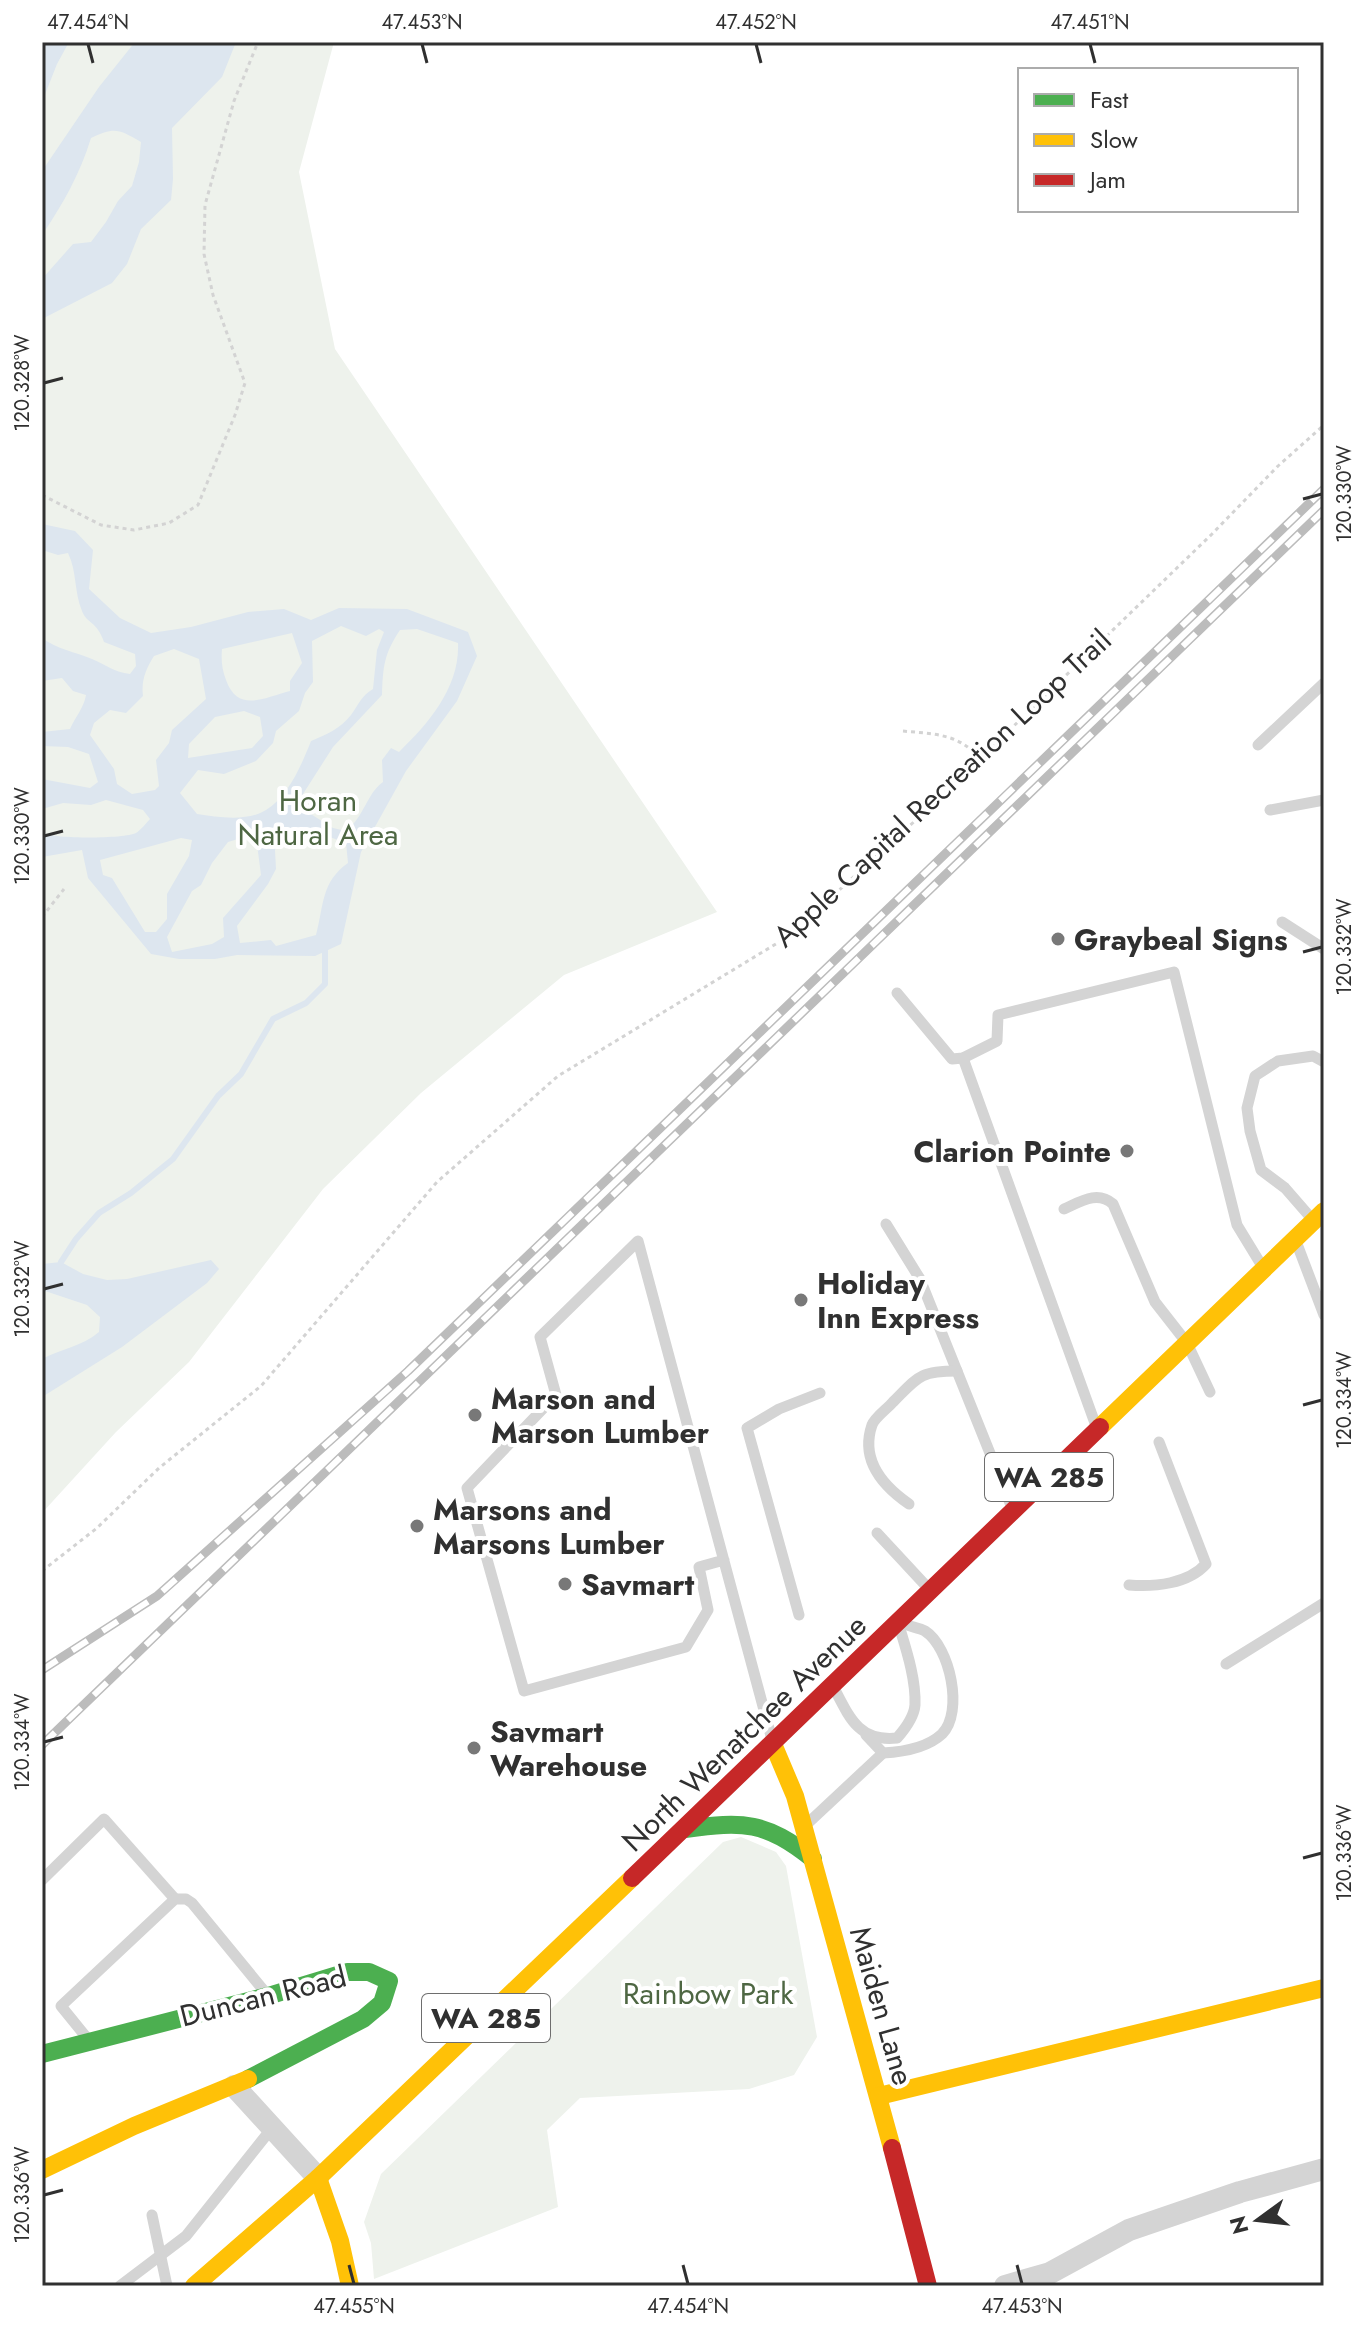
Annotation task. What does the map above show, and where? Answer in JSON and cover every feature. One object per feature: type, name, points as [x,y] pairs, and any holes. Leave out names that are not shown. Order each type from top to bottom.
[{"type":"main road","name":"North Wenatchee Avenue","points":[[194,2286],[318,2178],[685,1829],[1319,1216]]},
{"type":"main road","name":"Maiden Lane","points":[[773,1744],[795,1796],[804,1827],[928,2286]]},
{"type":"main road","points":[[685,1829],[724,1823],[766,1828],[781,1834],[813,1859]]},
{"type":"main road","name":"Duncan Road","points":[[42,2054],[268,1996],[347,1972],[369,1972],[389,1981],[382,2003],[363,2019],[234,2086],[134,2126],[42,2170]]},
{"type":"main road","points":[[879,2096],[1324,1988]]},
{"type":"main road","points":[[318,2178],[340,2241],[350,2286]]},
{"type":"street","points":[[234,2086],[318,2178]]},
{"type":"street","points":[[1005,2286],[1050,2273],[1129,2230],[1240,2192],[1324,2169]]},
{"type":"lane","points":[[1258,745],[1324,683]]},
{"type":"lane","points":[[1270,810],[1324,800]]},
{"type":"lane","points":[[1282,922],[1324,949]]},
{"type":"lane","points":[[897,993],[952,1059],[963,1058],[997,1041],[998,1015],[1174,972],[1237,1225],[1264,1270]]},
{"type":"lane","points":[[1319,1216],[1261,1170],[1247,1108],[1255,1076],[1278,1061],[1313,1056],[1324,1062]]},
{"type":"lane","points":[[963,1058],[1097,1430]]},
{"type":"lane","points":[[1064,1209],[1094,1197],[1107,1199],[1113,1204],[1155,1302],[1187,1343],[1210,1392]]},
{"type":"lane","points":[[886,1224],[920,1279],[1013,1512]]},
{"type":"lane","points":[[1295,1239],[1324,1315]]},
{"type":"lane","points":[[724,1560],[699,1567],[708,1610],[686,1647],[524,1691],[467,1488],[556,1395],[540,1337],[638,1241],[724,1560],[773,1744]]},
{"type":"lane","points":[[909,1504],[878,1478],[869,1450],[872,1423],[920,1375],[934,1371],[957,1371]]},
{"type":"lane","points":[[799,1615],[747,1428],[779,1409],[820,1393]]},
{"type":"lane","points":[[1129,1585],[1151,1587],[1196,1575],[1206,1564],[1159,1442]]},
{"type":"lane","points":[[877,1533],[931,1591]]},
{"type":"lane","points":[[1226,1664],[1324,1603]]},
{"type":"lane","points":[[866,1735],[880,1740],[897,1738],[908,1724],[915,1706],[910,1664],[899,1623]]},
{"type":"lane","points":[[804,1827],[883,1753],[905,1752],[940,1736],[949,1724],[953,1699],[949,1664],[927,1632],[899,1623]]},
{"type":"lane","points":[[833,1686],[847,1713],[883,1753]]},
{"type":"lane","points":[[42,1880],[104,1819],[175,1899]]},
{"type":"lane","points":[[89,2041],[61,2006],[175,1899],[186,1899],[192,1903],[268,1996]]},
{"type":"lane","points":[[120,2286],[186,2236],[272,2128]]},
{"type":"lane","points":[[152,2215],[167,2286]]},
{"type":"path","points":[[42,495],[101,525],[134,530],[169,523],[198,505],[245,383],[213,295],[204,254],[205,205],[234,101],[258,42]]},
{"type":"path","name":"Apple Capital Recreation Loop Trail","points":[[42,1571],[97,1528],[159,1468],[261,1386],[437,1182],[558,1076],[789,936],[980,760],[1278,466],[1324,425]]},
{"type":"path","points":[[903,731],[954,738],[969,747],[980,760]]},
{"type":"path","points":[[42,917],[64,889]]},
{"type":"green space","name":"Horan Natural Area","points":[[42,42],[334,42],[299,172],[335,349],[717,912],[564,975],[421,1093],[323,1189],[189,1362],[116,1432],[42,1513]]},
{"type":"green space","name":"Rainbow Park","points":[[741,1837],[776,1852],[786,1866],[817,2037],[794,2075],[749,2089],[580,2098],[547,2130],[558,2207],[374,2279],[371,2243],[364,2222],[381,2174],[723,1842]]},
{"type":"shaded area","points":[[42,42],[69,42],[42,102]]},
{"type":"shaded area","points":[[135,42],[236,42],[222,77],[172,128],[171,200],[141,229],[127,264],[112,283],[42,319],[42,279],[73,244],[91,242],[106,222],[118,201],[132,186],[141,142],[116,131],[91,138],[70,188],[42,235],[42,171],[99,87]]},
{"type":"shaded area","points":[[42,524],[75,531],[93,550],[89,589],[120,618],[151,633],[191,627],[248,612],[284,609],[311,620],[339,608],[407,609],[468,632],[477,656],[457,701],[406,771],[361,852],[341,944],[315,956],[237,955],[215,959],[179,959],[151,954],[88,878],[82,850],[42,857],[42,833],[74,837],[129,835],[138,832],[150,819],[143,810],[106,800],[91,805],[63,803],[42,809],[42,779],[90,788],[98,782],[89,754],[68,747],[42,746],[42,732],[70,729],[86,695],[73,691],[62,678],[42,681],[42,638],[119,672],[130,674],[136,666],[135,654],[104,642],[84,615],[68,553],[58,555],[42,550]],"holes":[[[341,626],[366,636],[379,629],[384,632],[377,650],[373,689],[342,724],[311,741],[293,779],[274,804],[250,816],[197,814],[180,793],[198,770],[224,774],[256,761],[273,743],[276,731],[299,711],[305,693],[313,682],[312,641]],[[417,629],[458,643],[454,675],[440,703],[421,729],[399,752],[391,748],[382,760],[383,782],[373,792],[357,819],[346,831],[333,828],[306,811],[303,794],[333,747],[382,695],[385,661],[400,630]],[[292,633],[302,663],[290,681],[290,691],[252,700],[237,697],[226,680],[222,649]],[[174,649],[199,659],[206,699],[172,730],[169,743],[156,760],[159,786],[155,790],[132,794],[117,784],[114,769],[90,735],[94,723],[110,710],[126,713],[143,696],[146,670],[154,656]],[[244,711],[260,717],[263,736],[252,748],[188,758],[189,744],[215,717]],[[282,828],[308,829],[346,843],[348,863],[328,886],[316,935],[276,946],[271,940],[240,943],[237,926],[276,869],[275,850]],[[245,837],[257,844],[261,875],[223,918],[224,937],[212,944],[172,952],[167,937],[192,891],[201,885],[228,842]],[[181,838],[192,840],[189,856],[167,894],[167,919],[156,932],[145,932],[112,878],[103,875],[100,860]]]},
{"type":"shaded area","points":[[211,1260],[219,1269],[207,1283],[122,1347],[42,1397],[42,1359],[93,1337],[99,1332],[100,1317],[87,1305],[42,1290],[42,1264],[61,1262],[83,1274],[107,1280],[127,1279]]},
{"type":"waterway","points":[[61,1262],[99,1213],[131,1193],[173,1159],[218,1096],[241,1074],[273,1019],[306,1003],[325,984],[325,951]]},
{"type":"railway","points":[[42,1670],[157,1596],[408,1371],[1324,489]]},
{"type":"railway","points":[[42,1745],[1324,510]]},
{"type":"traffic: fast","points":[[685,1829],[723,1825],[753,1827],[781,1837],[813,1859]]},
{"type":"traffic: fast","points":[[42,2054],[268,1996],[347,1972],[369,1972],[389,1981],[382,2003],[363,2019],[248,2079]]},
{"type":"traffic: slow","points":[[1100,1427],[1324,1211]]},
{"type":"traffic: slow","points":[[773,1744],[795,1796],[892,2148]]},
{"type":"traffic: slow","points":[[194,2286],[318,2178],[632,1878]]},
{"type":"traffic: slow","points":[[879,2096],[1324,1988]]},
{"type":"traffic: slow","points":[[42,2170],[134,2126],[248,2079]]},
{"type":"traffic: slow","points":[[318,2178],[340,2241],[350,2286]]},
{"type":"traffic: jam","points":[[632,1878],[1100,1427]]},
{"type":"traffic: jam","points":[[892,2148],[928,2286]]},
{"type":"place","name":"Graybeal Signs","points":[[1058,939]]},
{"type":"place","name":"Clarion Pointe","points":[[1127,1151]]},
{"type":"place","name":"Holiday Inn Express","points":[[801,1300]]},
{"type":"place","name":"Marson and Marson Lumber","points":[[475,1415]]},
{"type":"place","name":"Marsons and Marsons Lumber","points":[[417,1526]]},
{"type":"place","name":"Savmart","points":[[565,1584]]},
{"type":"place","name":"Savmart Warehouse","points":[[474,1748]]}]
